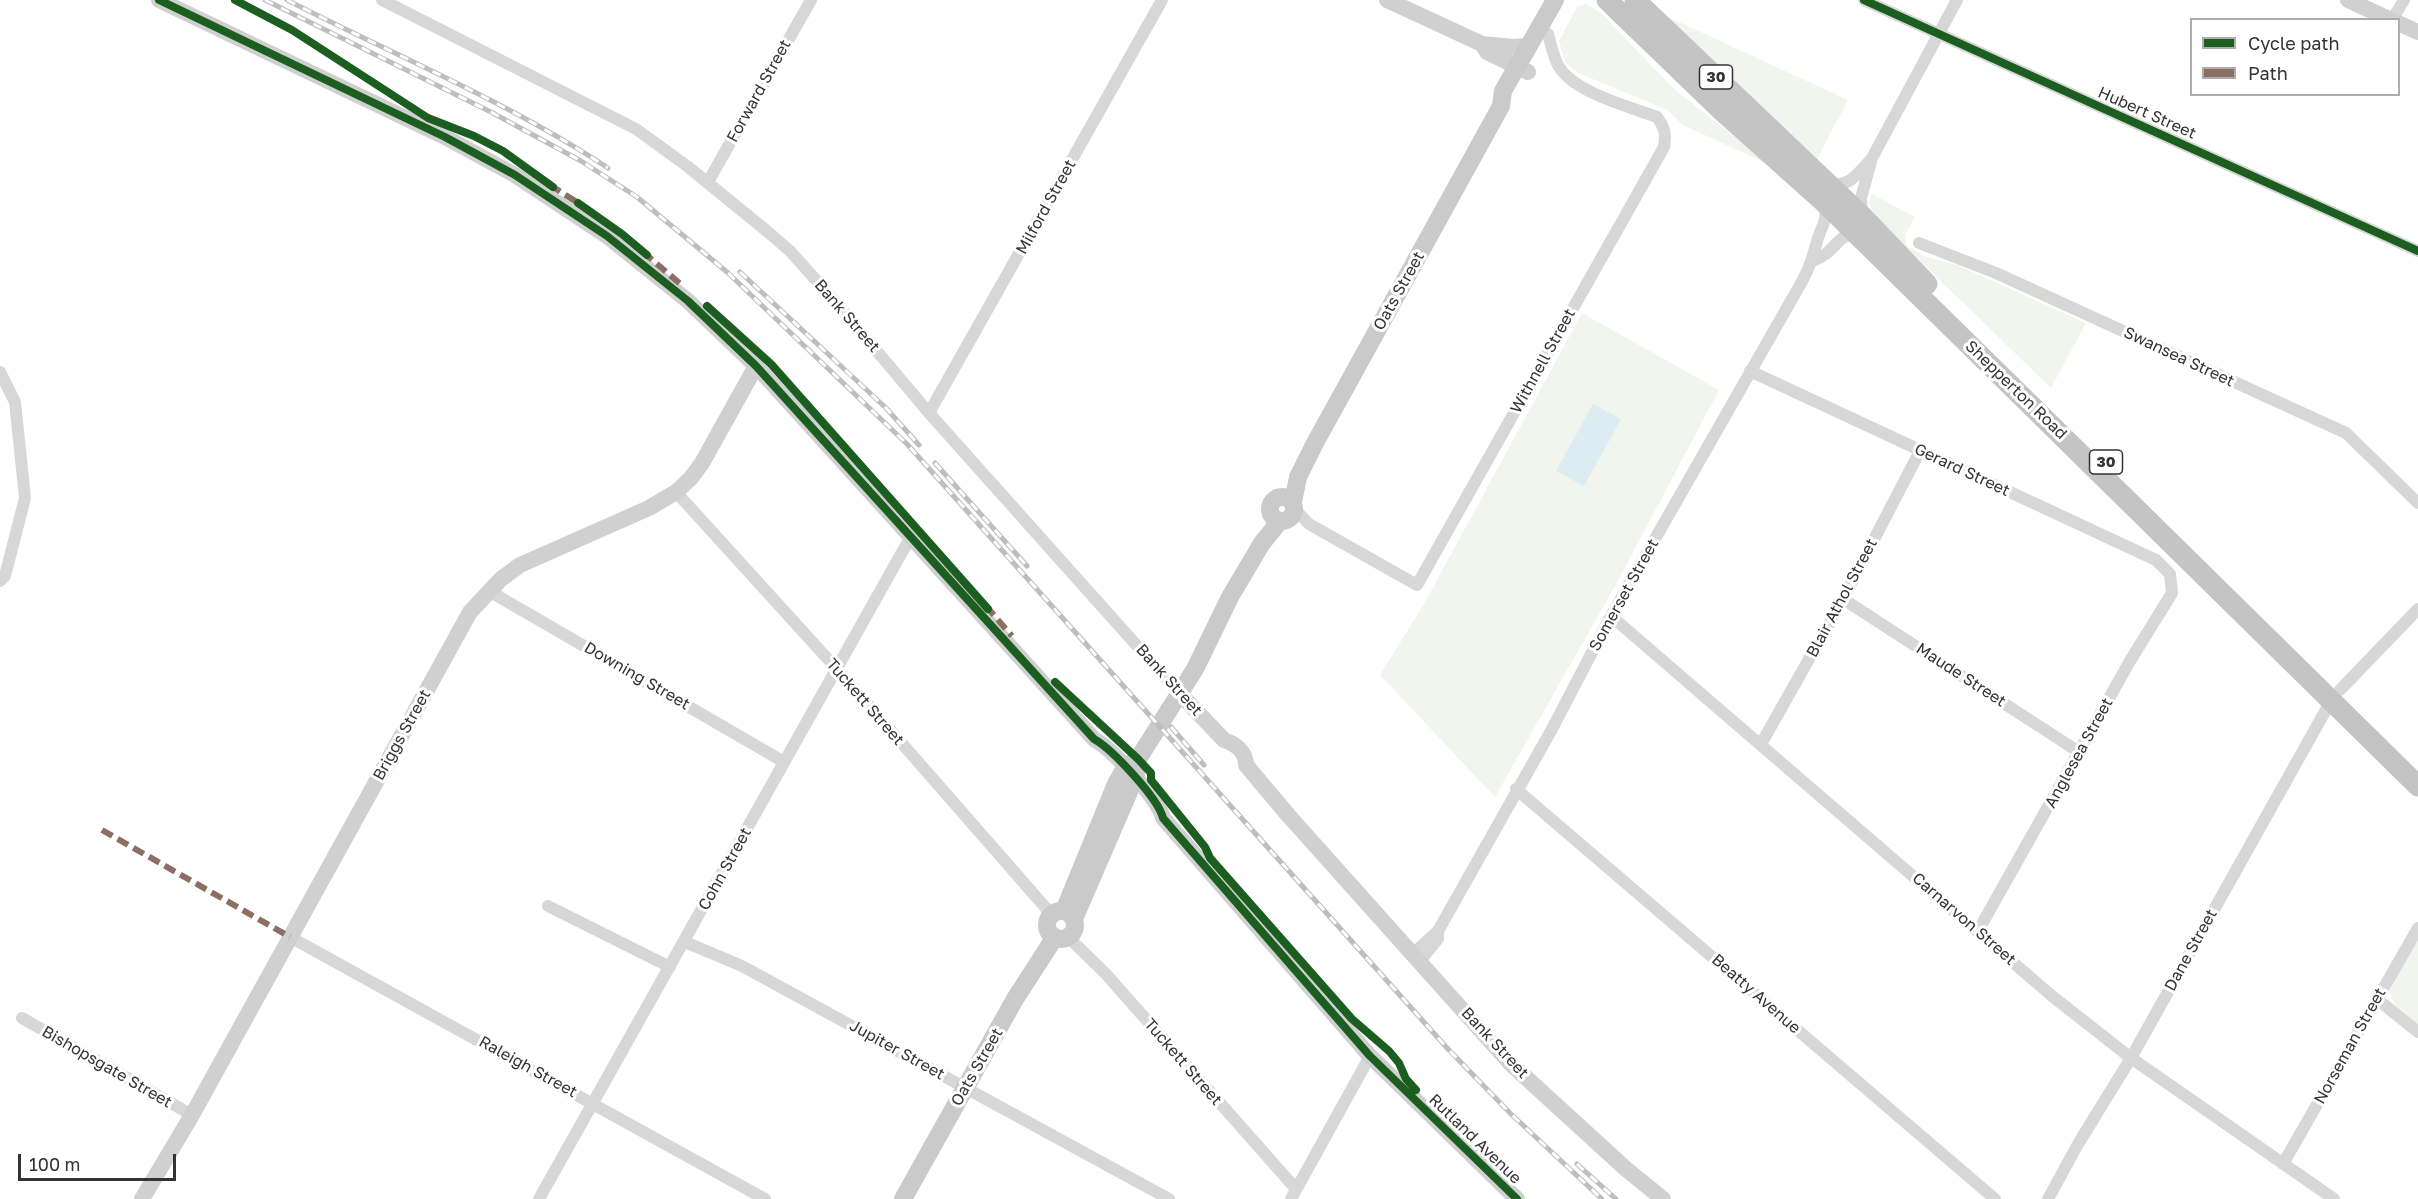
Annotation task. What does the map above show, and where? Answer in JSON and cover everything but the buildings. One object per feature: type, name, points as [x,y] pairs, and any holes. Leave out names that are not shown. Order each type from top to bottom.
[{"type":"highway","name":"Shepperton Road","points":[[1607,0],[1722,111],[1827,193]]},
{"type":"highway","name":"Shepperton Road","points":[[1635,0],[1827,193],[2336,694],[2418,768]]},
{"type":"highway","name":"Shepperton Road","points":[[2336,694],[2418,786]]},
{"type":"main road","name":"Oats Street","points":[[903,1199],[1015,999],[1061,937],[1075,927],[1063,915],[1129,774],[1181,694],[1230,597],[1284,510],[1314,443],[1501,106],[1513,96],[1528,46],[1555,0]]},
{"type":"main road","name":"Oats Street","points":[[1522,69],[1548,34],[1568,0]]},
{"type":"main road","points":[[1061,937],[1048,927],[1063,915]]},
{"type":"street","name":"Rutland Avenue","points":[[159,0],[445,137],[515,175],[607,236],[688,301],[756,366],[1094,739],[1096,750],[1129,774],[1154,814],[1163,818],[1370,1056],[1517,1199]]},
{"type":"street","name":"Bank Street","points":[[382,0],[612,115],[644,135],[708,182],[790,251],[929,413],[1224,740],[1226,749],[1238,764],[1246,765],[1510,1063],[1626,1169],[1663,1199]]},
{"type":"street","name":"Forward Street","points":[[708,182],[811,0]]},
{"type":"street","name":"Milford Street","points":[[929,413],[1162,0]]},
{"type":"street","points":[[1387,0],[1482,44],[1528,46]]},
{"type":"street","name":"Hubert Street","points":[[1864,0],[2418,251]]},
{"type":"street","points":[[1827,193],[1856,177],[1872,158],[1957,0]]},
{"type":"street","points":[[2348,0],[2388,18]]},
{"type":"street","points":[[2393,18],[2404,0]]},
{"type":"street","points":[[2400,24],[2418,32]]},
{"type":"street","name":"Withnell Street","points":[[1284,510],[1417,585],[1664,147],[1666,135],[1664,126],[1657,117],[1581,87],[1558,67],[1548,34]]},
{"type":"street","points":[[1482,44],[1487,52],[1522,69]]},
{"type":"street","points":[[1860,225],[1861,198],[1872,158]]},
{"type":"street","name":"Somerset Street","points":[[1416,958],[1438,939],[1438,930],[1552,729],[1611,616],[1813,261],[1816,244],[1826,221],[1827,193]]},
{"type":"street","name":"Somerset Street","points":[[1813,261],[1829,251],[1836,241],[1860,225]]},
{"type":"street","name":"Swansea Street","points":[[1919,243],[1996,273],[2346,433],[2418,503]]},
{"type":"street","name":"Briggs Street","points":[[142,1199],[192,1115],[470,612],[501,579],[520,565],[649,508],[676,492],[691,478],[702,463],[756,366]]},
{"type":"street","name":"Gerard Street","points":[[1749,371],[2156,560],[2170,573]]},
{"type":"street","points":[[0,372],[15,402],[25,498],[5,576],[0,581]]},
{"type":"street","name":"Blair Athol Street","points":[[1761,744],[1844,599],[1920,451]]},
{"type":"street","name":"Tuckett Street","points":[[676,492],[862,699],[1063,915]]},
{"type":"street","name":"Cohn Street","points":[[539,1199],[910,538]]},
{"type":"street","name":"Anglesea Street","points":[[1978,931],[2130,661],[2172,593],[2170,573]]},
{"type":"street","name":"Downing Street","points":[[489,591],[784,762]]},
{"type":"street","name":"Maude Street","points":[[1844,599],[2079,752]]},
{"type":"street","name":"Dane Street","points":[[2048,1199],[2078,1144],[2131,1058],[2336,694],[2418,609]]},
{"type":"street","name":"Carnarvon Street","points":[[1611,616],[2052,996],[2131,1058],[2334,1199]]},
{"type":"street","name":"Beatty Avenue","points":[[1516,789],[1995,1199]]},
{"type":"street","points":[[548,906],[670,967]]},
{"type":"street","name":"Norseman Street","points":[[2283,1164],[2418,928]]},
{"type":"street","name":"Raleigh Street","points":[[290,937],[765,1199]]},
{"type":"street","name":"Tuckett Street","points":[[1061,937],[1106,973],[1293,1194]]},
{"type":"street","name":"Jupiter Street","points":[[685,942],[742,966],[1169,1199]]},
{"type":"street","points":[[2377,999],[2418,1032]]},
{"type":"street","name":"Bishopsgate Street","points":[[22,1018],[192,1115]]},
{"type":"street","points":[[1293,1194],[1370,1056]]},
{"type":"shaded area","points":[[1586,4],[1600,12],[1674,89],[1770,165],[1683,125],[1667,110],[1576,72],[1565,62],[1559,41],[1577,7]]},
{"type":"shaded area","points":[[1668,17],[1848,100],[1817,159]]},
{"type":"shaded area","points":[[1872,194],[1915,217],[1905,235],[1907,246],[1926,257],[1955,264],[2086,323],[2051,388],[1874,216],[1869,202]]},
{"type":"shaded area","points":[[1582,313],[1719,390],[1614,588],[1495,797],[1380,675],[1424,604]]},
{"type":"shaded area","points":[[1593,404],[1621,419],[1584,486],[1556,471]]},
{"type":"shaded area","points":[[2418,940],[2418,1025],[2397,1008],[2389,992],[2415,941]]},
{"type":"railway","points":[[265,0],[491,112],[581,161],[637,197],[727,272],[907,444],[1448,1049],[1511,1114],[1602,1199]]},
{"type":"railway","points":[[287,0],[491,100],[608,168]]},
{"type":"railway","points":[[740,272],[886,408],[919,445]]},
{"type":"railway","points":[[935,463],[1027,566]]},
{"type":"railway","points":[[1171,727],[1204,765]]},
{"type":"railway","points":[[1577,1164],[1616,1199]]},
{"type":"marked path","points":[[550,185],[583,206]]},
{"type":"marked path","points":[[643,252],[684,287]]},
{"type":"marked path","points":[[986,606],[1012,636]]},
{"type":"marked path","points":[[102,830],[290,937]]},
{"type":"cycle path","points":[[159,0],[445,137],[515,175],[607,236],[688,301],[756,366],[1094,739],[1112,753],[1133,775],[1153,799],[1163,818],[1370,1056],[1517,1199]]},
{"type":"cycle path","points":[[235,0],[292,30],[428,118],[474,136],[503,151],[553,187]]},
{"type":"cycle path","points":[[1864,0],[2418,251]]},
{"type":"cycle path","points":[[578,203],[647,255]]},
{"type":"cycle path","points":[[707,306],[771,364],[988,609]]},
{"type":"cycle path","points":[[1055,682],[1151,773],[1151,780],[1205,847],[1210,858],[1352,1019],[1389,1051],[1399,1063],[1406,1079],[1416,1090]]}]
